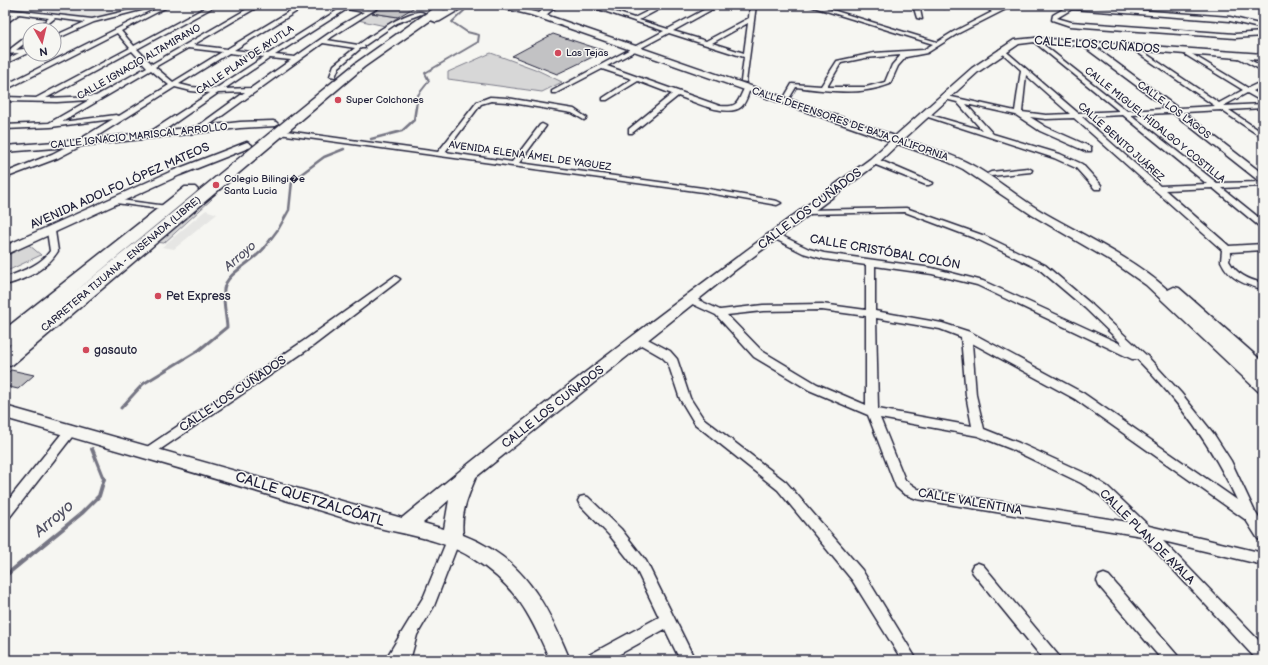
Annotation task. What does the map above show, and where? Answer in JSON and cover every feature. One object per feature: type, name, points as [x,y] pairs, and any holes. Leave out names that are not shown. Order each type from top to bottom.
[{"type":"highway","name":"CARRETERA TIJUANA - ENSENADA (LIBRE)","points":[[5,339],[247,145],[310,107],[360,65],[445,5]]},
{"type":"highway","points":[[423,12],[414,22],[394,36],[399,38],[410,35],[462,5]]},
{"type":"highway","name":"CARRETERA TIJUANA - ENSENADA (LIBRE)","points":[[5,360],[276,128],[292,110],[333,76],[364,47],[423,12]]},
{"type":"highway","points":[[292,110],[310,107]]},
{"type":"street","points":[[62,34],[92,21],[157,5]]},
{"type":"street","points":[[5,88],[168,5]]},
{"type":"street","points":[[37,100],[214,5]]},
{"type":"street","name":"CALLE IGNACIO ALTAMIRANO","points":[[51,125],[258,5]]},
{"type":"street","points":[[5,176],[55,156],[80,143],[227,51],[304,5]]},
{"type":"street","points":[[334,5],[347,6],[369,11]]},
{"type":"street","points":[[198,129],[322,41],[379,5]]},
{"type":"street","name":"CALLE DEFENSORES DE BAJA CALIFORNIA","points":[[494,5],[542,14]]},
{"type":"street","name":"CALLE DEFENSORES DE BAJA CALIFORNIA","points":[[514,5],[601,34],[868,129],[900,137]]},
{"type":"street","points":[[542,14],[554,5]]},
{"type":"street","points":[[589,5],[746,56]]},
{"type":"street","points":[[601,8],[608,5]]},
{"type":"street","points":[[634,20],[664,5]]},
{"type":"street","points":[[554,92],[717,5]]},
{"type":"street","points":[[601,66],[712,107],[733,109],[742,103],[746,56],[753,5]]},
{"type":"street","points":[[810,5],[938,44]]},
{"type":"street","points":[[916,5],[920,18]]},
{"type":"street","points":[[986,5],[996,13]]},
{"type":"street","points":[[823,88],[839,62],[856,57],[922,53],[955,33],[1011,5]]},
{"type":"street","name":"CALLE PLAN DE AYUTLA","points":[[153,134],[268,56],[347,6]]},
{"type":"street","points":[[1263,27],[1230,19],[1072,6],[1055,16],[1054,19],[1056,21],[1070,24],[1235,36],[1263,34]]},
{"type":"street","points":[[5,11],[92,21]]},
{"type":"street","points":[[5,22],[19,12]]},
{"type":"street","points":[[47,22],[54,16]]},
{"type":"street","points":[[706,43],[751,19]]},
{"type":"street","points":[[117,30],[163,78],[174,84],[215,92],[253,90]]},
{"type":"street","name":"CALLE LOS CUÑADOS","points":[[405,527],[470,472],[730,268],[776,236],[874,161],[943,97],[1002,50],[1017,42],[1035,40],[1263,57]]},
{"type":"street","name":"CALLE MIGUEL HIDALGO Y COSTILLA","points":[[1035,40],[1263,225]]},
{"type":"street","points":[[8,51],[22,41]]},
{"type":"street","points":[[322,41],[364,47]]},
{"type":"street","name":"CALLE LOS LAGOS","points":[[1084,43],[1176,111],[1263,179]]},
{"type":"street","points":[[187,46],[297,59]]},
{"type":"street","points":[[1133,47],[1263,136]]},
{"type":"street","points":[[8,51],[22,50]]},
{"type":"street","name":"CALLE BENITO JUÁREZ","points":[[1002,50],[1227,249]]},
{"type":"street","points":[[1183,51],[1263,100]]},
{"type":"street","points":[[788,96],[794,86],[823,88],[878,87],[888,83],[895,65],[902,57],[909,53]]},
{"type":"street","points":[[5,62],[22,54]]},
{"type":"street","points":[[1237,55],[1263,69]]},
{"type":"street","points":[[1018,113],[1024,69]]},
{"type":"street","points":[[605,99],[637,79]]},
{"type":"street","points":[[1221,106],[1263,83]]},
{"type":"street","name":"CALLE DEFENSORES DE BAJA CALIFORNIA","points":[[743,84],[788,96],[952,156],[991,174],[1016,195]]},
{"type":"street","points":[[632,130],[676,94]]},
{"type":"street","points":[[5,99],[37,100],[97,97]]},
{"type":"street","points":[[943,97],[1037,116],[1127,114],[1221,106],[1263,106]]},
{"type":"street","points":[[440,154],[480,103],[485,100],[507,100],[531,105],[565,109],[574,111],[584,118]]},
{"type":"street","points":[[960,101],[990,135]]},
{"type":"street","points":[[1018,113],[1043,129],[1088,149]]},
{"type":"street","points":[[925,115],[1057,156],[1078,166],[1098,187]]},
{"type":"street","points":[[5,127],[51,125],[120,117]]},
{"type":"street","name":"CALLE IGNACIO MARISCAL ARROLLO","points":[[5,149],[80,143],[240,125],[276,128]]},
{"type":"street","points":[[514,164],[542,126]]},
{"type":"street","name":"AVENIDA ELENA ÁMEL DE YAGUEZ","points":[[276,128],[440,154],[703,190],[777,203]]},
{"type":"street","points":[[868,129],[886,150]]},
{"type":"street","name":"AVENIDA ADOLFO LÓPEZ MATEOS","points":[[5,251],[176,173],[247,145]]},
{"type":"street","name":"CALLE DEFENSORES DE BAJA CALIFORNIA","points":[[952,156],[967,167],[1164,282],[1258,366]]},
{"type":"street","points":[[874,161],[929,183]]},
{"type":"street","points":[[991,174],[1028,170]]},
{"type":"street","points":[[1158,188],[1216,187],[1263,184]]},
{"type":"street","points":[[116,201],[167,208]]},
{"type":"street","points":[[807,212],[906,210],[982,238],[1042,267],[1088,306],[1177,396],[1209,436],[1227,465],[1251,516],[1263,534]]},
{"type":"street","points":[[5,282],[43,264],[49,258],[54,251],[51,231]]},
{"type":"street","name":"CALLE CRISTÓBAL COLÓN","points":[[776,236],[806,251],[870,263],[932,271],[980,283],[1143,360]]},
{"type":"street","points":[[1263,247],[1227,249],[1225,261],[1232,272],[1247,282],[1263,286]]},
{"type":"street","name":"CALLE DEFENSORES DE BAJA CALIFORNIA","points":[[1124,259],[1151,282],[1263,387]]},
{"type":"street","name":"CALLE VALENTINA","points":[[870,263],[872,412],[900,483],[908,490],[917,494],[1145,531],[1263,559]]},
{"type":"street","name":"CALLE LOS CUÑADOS","points":[[148,452],[308,343],[395,279]]},
{"type":"street","name":"CALLE PLAN DE AYALA","points":[[691,300],[719,313],[758,354],[813,387],[872,412],[979,432],[1015,446],[1085,479],[1104,491],[1145,531],[1263,656]]},
{"type":"street","points":[[719,313],[793,306],[822,307],[871,313],[942,326],[966,335],[1079,396],[1251,516]]},
{"type":"street","points":[[966,335],[971,395],[979,432]]},
{"type":"street","points":[[640,339],[666,354],[673,362],[685,399],[699,421],[782,486],[857,575],[910,660]]},
{"type":"street","points":[[1236,363],[1258,366]]},
{"type":"street","name":"CALLE QUETZALCÓATL","points":[[5,412],[229,474],[369,518],[454,539],[490,559],[511,574],[528,593],[538,611],[560,660]]},
{"type":"street","points":[[5,514],[38,469],[71,430]]},
{"type":"street","points":[[392,660],[429,600],[454,539],[451,525],[457,500],[470,472]]},
{"type":"street","points":[[584,500],[616,533],[640,565],[688,660]]},
{"type":"street","points":[[978,569],[1053,660]]},
{"type":"street","points":[[1104,581],[1172,660]]},
{"type":"street","points":[[594,660],[667,620]]},
{"type":"street","points":[[404,660],[410,632]]},
{"type":"shaded area","points":[[61,5],[150,5],[93,19],[45,14]]},
{"type":"shaded area","points":[[370,13],[398,17],[385,26],[358,20]]},
{"type":"shaded area","points":[[491,53],[535,69],[562,82],[542,92],[448,79],[448,72]]},
{"type":"shaded area","points":[[207,198],[212,199],[164,243],[155,242]]},
{"type":"shaded area","points":[[206,210],[217,214],[174,249],[162,247]]},
{"type":"shaded area","points":[[29,245],[41,255],[5,272],[5,255]]},
{"type":"building","points":[[385,5],[418,5],[398,17],[372,13]]},
{"type":"building","name":"Las Tejas","points":[[553,34],[605,51],[557,74],[512,56]]},
{"type":"building","points":[[11,370],[34,375],[18,389],[5,386],[5,375]]},
{"type":"waterway","name":"Arroyo","points":[[416,108],[418,95],[429,81],[425,73],[478,42],[479,35],[467,32],[452,22],[467,8]]},
{"type":"waterway","name":"Arroyo","points":[[371,139],[402,131],[414,120],[416,107]]},
{"type":"waterway","name":"Arroyo","points":[[264,248],[279,228],[289,210],[292,181],[324,157],[344,149]]},
{"type":"waterway","name":"Arroyo","points":[[121,408],[143,384],[199,350],[227,327],[224,298],[226,283],[235,272],[264,248]]},
{"type":"waterway","name":"Arroyo","points":[[5,576],[82,513],[99,496],[104,479],[92,449]]},
{"type":"place","name":"Las Tejas","points":[[558,53]]},
{"type":"place","name":"Super Colchones","points":[[338,100]]},
{"type":"place","name":"Colegio Bilingi�e Santa Lucia","points":[[216,185]]},
{"type":"place","name":"Pet Express","points":[[158,296]]},
{"type":"place","name":"gasauto","points":[[86,350]]}]
